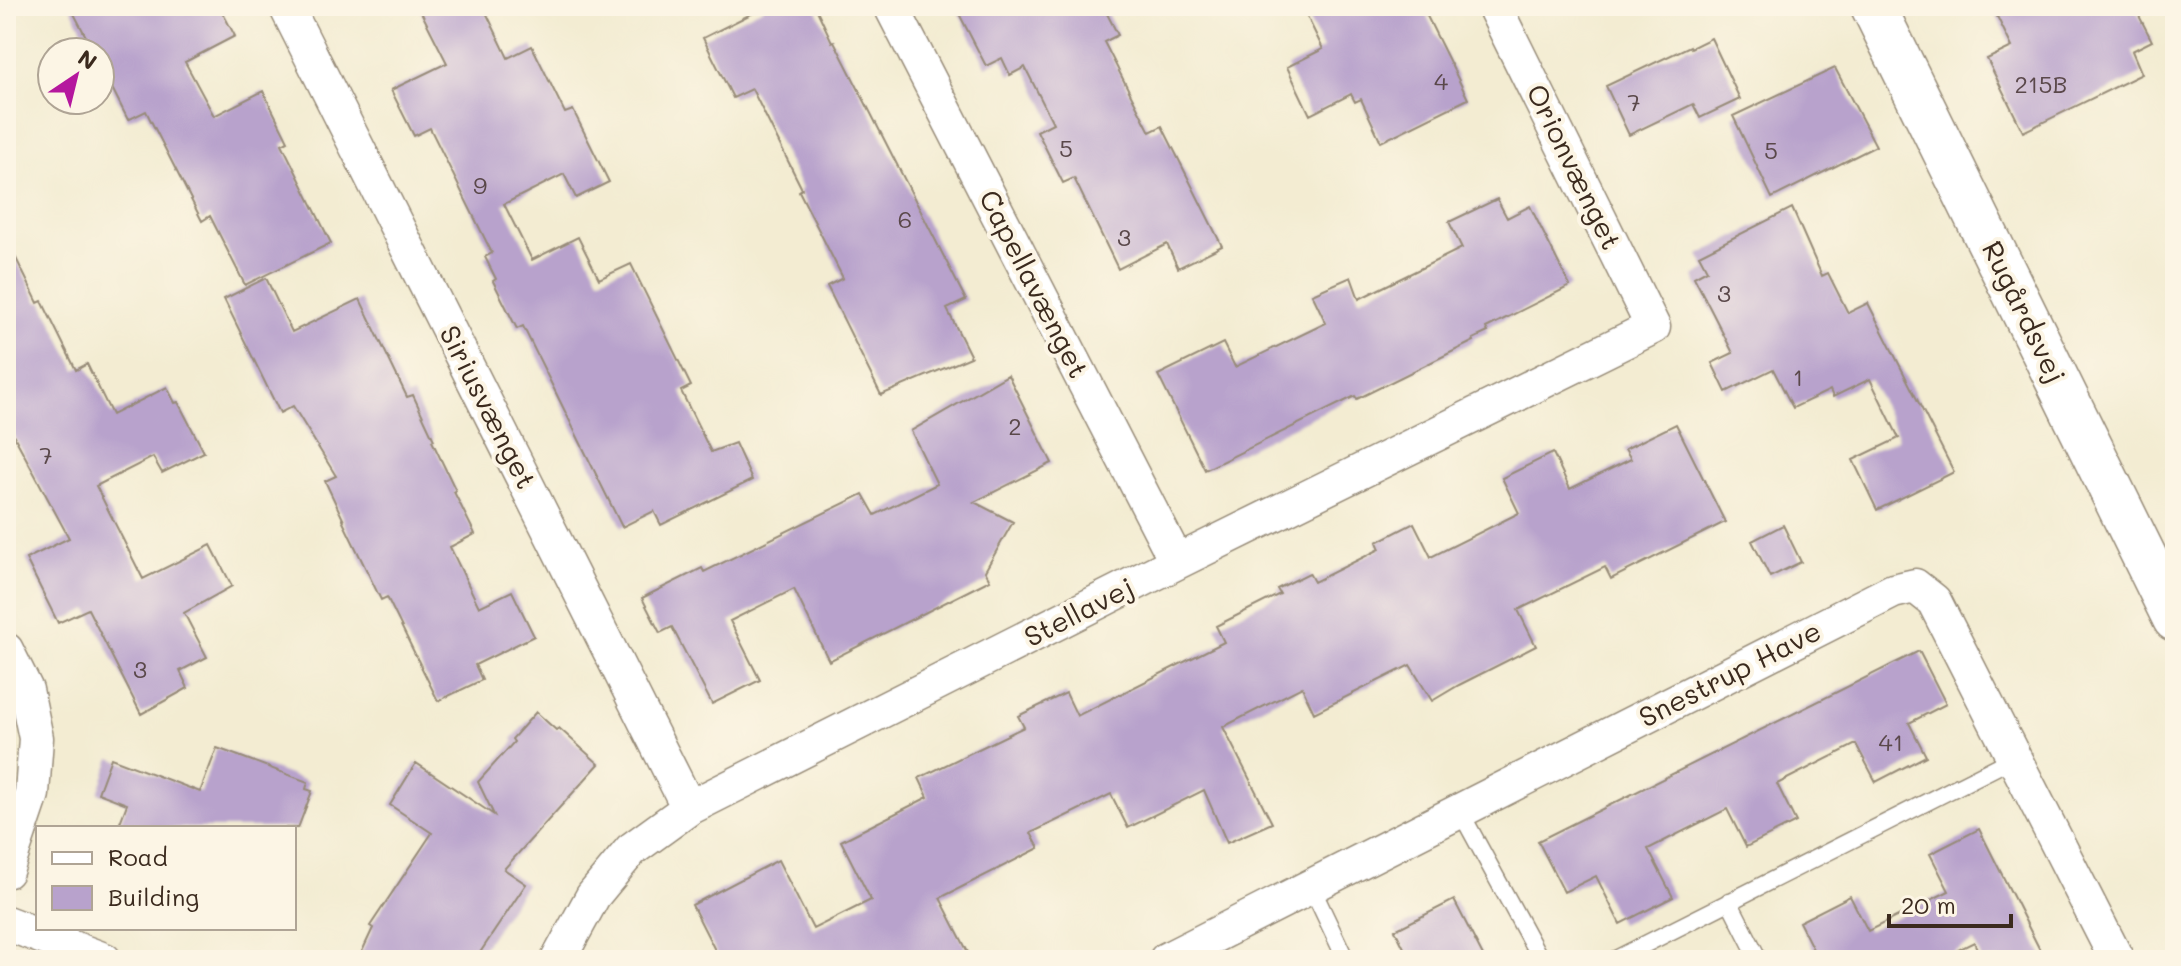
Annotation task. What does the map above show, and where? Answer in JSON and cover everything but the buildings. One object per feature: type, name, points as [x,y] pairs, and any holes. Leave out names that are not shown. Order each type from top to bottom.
[{"type":"main road","name":"Rugårdsvej","points":[[1873,6],[2175,619]]},
{"type":"street","name":"Siriusvænget","points":[[286,6],[689,808]]},
{"type":"street","name":"Capellavænget","points":[[891,6],[1177,562]]},
{"type":"street","name":"Orionvænget","points":[[1494,6],[1653,327]]},
{"type":"street","name":"Stellavej","points":[[558,960],[593,896],[631,850],[689,808],[1653,327]]},
{"type":"street","name":"Snestrup Have","points":[[1166,960],[1893,591],[1915,586],[1934,601],[2117,960]]},
{"type":"street","points":[[6,650],[26,690],[36,738],[32,794],[6,871]]},
{"type":"street","points":[[6,923],[104,960]]},
{"type":"lane","points":[[1614,960],[2014,758]]},
{"type":"lane","points":[[1460,811],[1541,960]]},
{"type":"lane","points":[[1311,886],[1346,960]]},
{"type":"lane","points":[[1729,901],[1759,960]]}]
